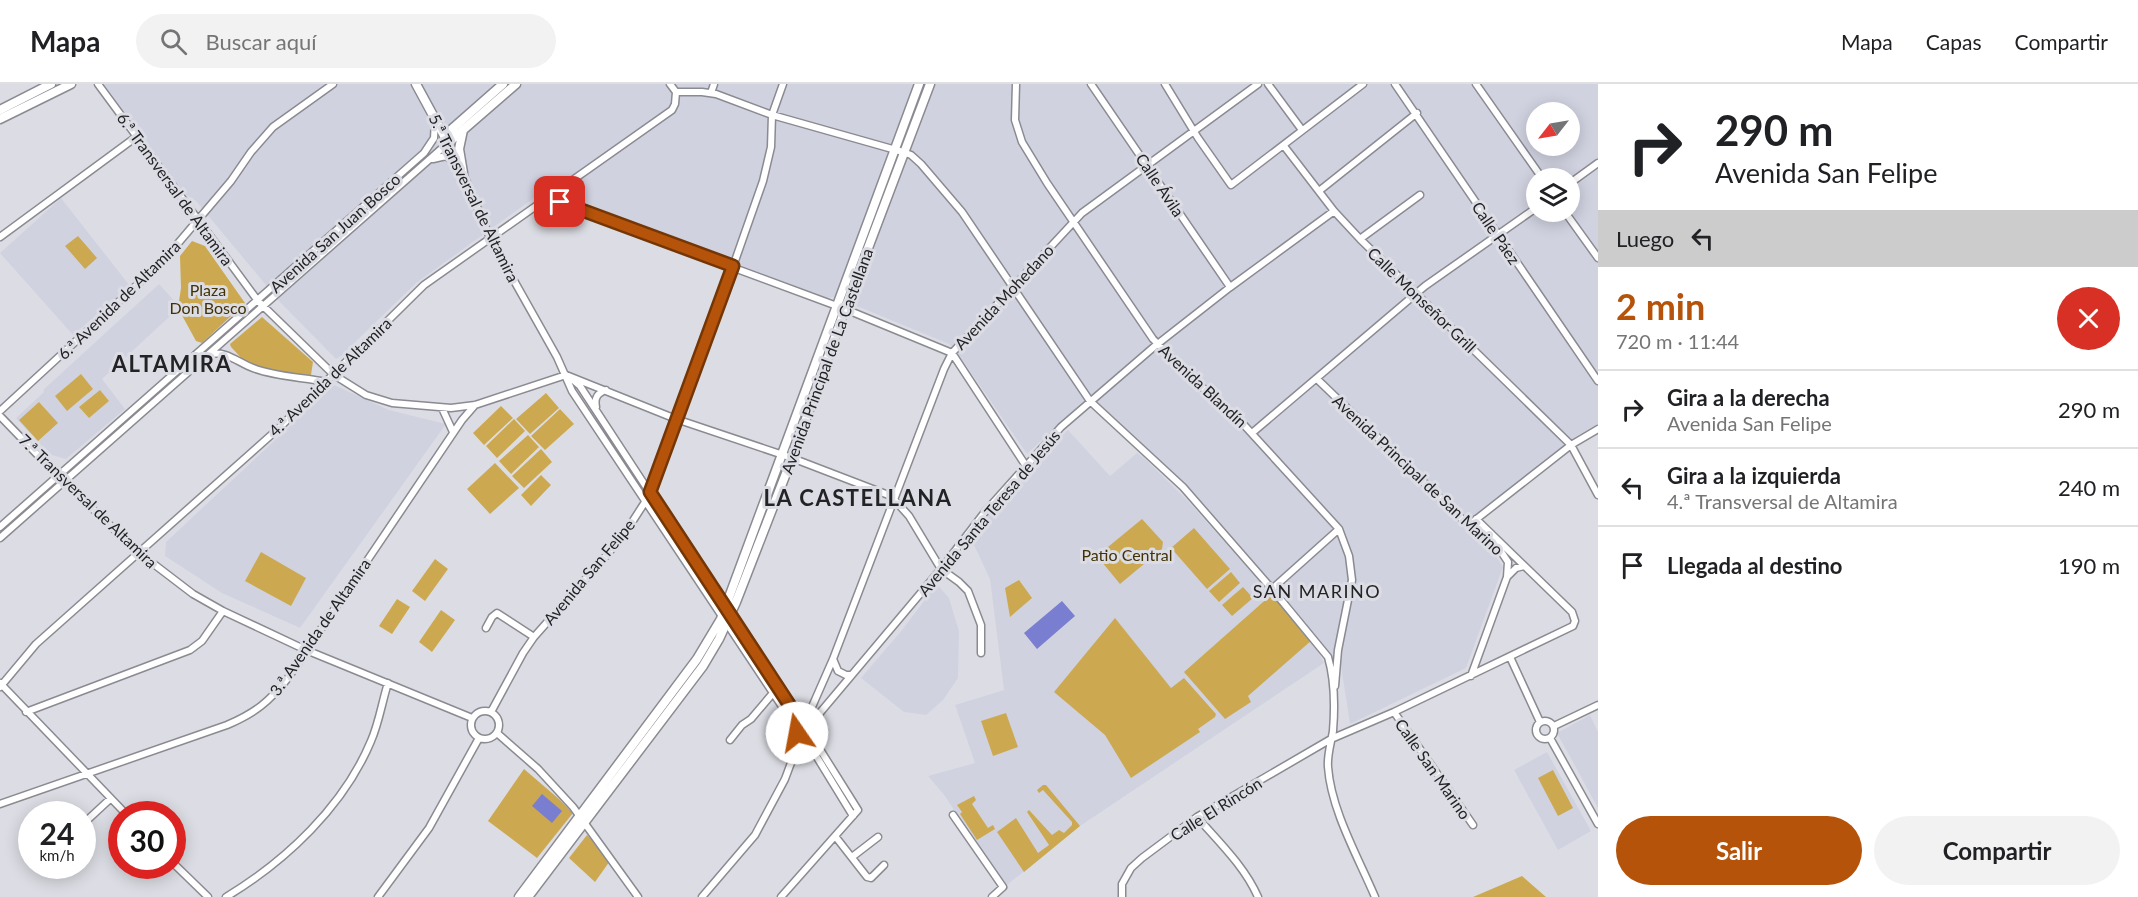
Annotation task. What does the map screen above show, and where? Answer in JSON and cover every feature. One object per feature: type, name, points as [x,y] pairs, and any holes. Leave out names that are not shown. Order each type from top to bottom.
[{"type":"street","points":[[0,110],[51,84]]},
{"type":"street","points":[[0,120],[71,84]]},
{"type":"street","name":"6.ª Transversal de Altamira","points":[[98,84],[263,307],[334,375],[366,395],[392,404],[442,408],[475,405],[566,375]]},
{"type":"street","name":"6.ª Avenida de Altamira","points":[[0,411],[163,261],[273,127],[333,84]]},
{"type":"street","name":"5.ª Transversal de Altamira","points":[[416,84],[434,115],[444,143],[463,173],[490,238],[566,375]]},
{"type":"street","name":"Avenida San Juan Bosco","points":[[0,527],[206,356],[430,160],[503,84]]},
{"type":"street","name":"Avenida San Juan Bosco","points":[[462,126],[516,84]]},
{"type":"street","points":[[670,84],[676,92],[711,93],[772,114],[899,151],[911,156],[921,164],[962,212],[1090,401],[1183,487],[1328,657],[1334,692],[1328,765],[1334,799],[1375,897]]},
{"type":"street","points":[[711,93],[714,84]]},
{"type":"street","name":"Avenida San Felipe","points":[[491,712],[523,652],[627,530],[650,492],[767,166],[771,147],[772,114],[783,84]]},
{"type":"street","name":"Avenida Principal de La Castellana","points":[[726,616],[782,455],[841,307],[899,151],[919,84]]},
{"type":"street","name":"Avenida Principal de La Castellana","points":[[899,151],[930,84]]},
{"type":"street","name":"Avenida Blandín","points":[[1016,84],[1017,130],[1047,183],[1158,344],[1252,433],[1339,530],[1349,556],[1352,580],[1338,650],[1334,692]]},
{"type":"street","name":"Calle Ávila","points":[[1091,84],[1230,287]]},
{"type":"street","points":[[1165,84],[1231,185],[1363,84]]},
{"type":"street","name":"Avenida Mohedano","points":[[702,897],[755,834],[785,778],[952,353],[1073,222],[1258,84]]},
{"type":"street","points":[[1268,84],[1302,130]]},
{"type":"street","name":"Calle Páez","points":[[1395,84],[1598,381]]},
{"type":"street","points":[[1476,84],[1535,168]]},
{"type":"street","name":"4.ª Avenida de Altamira","points":[[1,685],[36,644],[279,428],[424,285],[672,110],[676,92]]},
{"type":"street","points":[[1319,191],[1417,113]]},
{"type":"street","points":[[434,115],[447,124],[462,126],[459,149],[463,173]]},
{"type":"street","name":"Avenida San Juan Bosco","points":[[0,538],[61,478],[430,147],[435,134],[434,115]]},
{"type":"street","points":[[0,237],[136,137]]},
{"type":"street","name":"Calle Monseñor Grill","points":[[1284,146],[1334,211],[1360,239],[1571,446],[1597,492]]},
{"type":"street","points":[[430,160],[438,157],[450,158],[463,173]]},
{"type":"street","points":[[1580,176],[1598,163]]},
{"type":"street","points":[[1360,239],[1420,195]]},
{"type":"street","points":[[548,196],[626,228],[841,307],[952,353],[1026,466]]},
{"type":"street","name":"Avenida Santa Teresa de Jesús","points":[[804,730],[941,569],[984,513],[1061,427],[1158,344],[1230,287],[1334,211]]},
{"type":"street","points":[[1252,433],[1416,295],[1526,215]]},
{"type":"street","points":[[1572,222],[1598,258]]},
{"type":"street","name":"Avenida Principal de La Castellana","points":[[519,897],[703,666],[792,458],[841,307]]},
{"type":"street","points":[[206,356],[220,353],[270,374],[300,376],[327,382]]},
{"type":"street","points":[[566,375],[676,419],[792,458],[885,493],[909,516],[941,569],[968,591],[981,625],[981,652]]},
{"type":"street","points":[[566,375],[580,386],[650,492],[773,693],[804,730],[853,816]]},
{"type":"street","points":[[566,375],[572,391],[645,502],[858,810],[781,897]]},
{"type":"street","name":"Avenida Principal de San Marino","points":[[1317,379],[1507,559],[1509,565],[1507,576],[1471,676]]},
{"type":"street","points":[[596,410],[597,397],[606,390]]},
{"type":"street","name":"3.ª Avenida de Altamira","points":[[0,804],[87,776],[247,717],[273,697],[453,432],[475,405]]},
{"type":"street","points":[[442,408],[453,432]]},
{"type":"street","name":"7.ª Transversal de Altamira","points":[[0,416],[138,552],[193,594],[223,611],[306,650],[472,718]]},
{"type":"street","points":[[1469,525],[1571,446],[1598,429]]},
{"type":"street","points":[[1597,492],[1598,480]]},
{"type":"street","name":"Avenida Principal de San Marino","points":[[1331,739],[1471,676],[1568,629],[1575,621],[1572,612],[1476,519]]},
{"type":"street","points":[[1272,589],[1339,530]]},
{"type":"street","name":"Avenida Principal de San Marino","points":[[1507,576],[1516,568],[1524,566]]},
{"type":"street","points":[[26,712],[190,650],[202,641],[223,611]]},
{"type":"street","points":[[486,628],[497,613],[534,637]]},
{"type":"street","points":[[1328,657],[1338,650]]},
{"type":"street","points":[[1510,657],[1540,722]]},
{"type":"street","points":[[833,659],[838,671],[852,675]]},
{"type":"street","points":[[226,897],[251,882],[290,850],[307,834],[349,783],[371,740],[388,683]]},
{"type":"street","points":[[1,685],[110,799],[96,812]]},
{"type":"street","points":[[730,740],[773,693]]},
{"type":"street","points":[[1554,726],[1598,705]]},
{"type":"street","points":[[479,712],[491,712],[498,720],[497,733],[489,739],[479,738],[471,729],[472,718],[479,712]]},
{"type":"street","name":"Calle San Marino","points":[[1394,712],[1473,825]]},
{"type":"street","points":[[1540,722],[1548,721],[1554,726]]},
{"type":"street","points":[[1540,722],[1537,727],[1538,735],[1542,738],[1550,738]]},
{"type":"street","points":[[1550,738],[1554,726]]},
{"type":"street","points":[[497,733],[538,770],[583,819],[638,897]]},
{"type":"street","points":[[378,897],[429,828],[479,738]]},
{"type":"street","points":[[1550,738],[1598,824]]},
{"type":"street","name":"Calle El Rincón","points":[[1122,897],[1122,884],[1131,868],[1142,858],[1197,817],[1331,739]]},
{"type":"street","points":[[953,815],[1003,887],[992,897]]},
{"type":"street","points":[[1197,817],[1254,886],[1258,897]]},
{"type":"street","name":"Avenida Principal de La Castellana","points":[[528,897],[583,819]]},
{"type":"street","points":[[835,836],[867,877],[871,878],[884,865]]},
{"type":"street","points":[[852,857],[878,837]]},
{"type":"street","points":[[186,876],[207,897]]},
{"type":"shaded area","points":[[104,84],[1598,84],[1598,424],[1578,435],[1544,460],[1463,525],[1498,559],[1503,567],[1466,668],[1350,724],[1341,666],[1187,486],[1090,395],[1027,454],[949,344],[835,297],[826,298],[545,190],[416,283],[336,359],[280,302],[196,201],[185,194]]},
{"type":"shaded area","points":[[61,198],[130,286],[73,335],[0,253]]},
{"type":"shaded area","points":[[159,284],[180,307],[102,379],[125,409],[66,459],[48,454],[16,418],[44,392],[43,390]]},
{"type":"shaded area","points":[[334,385],[389,410],[446,424],[300,628],[222,593],[165,556],[166,542]]},
{"type":"shaded area","points":[[1068,430],[1110,476],[1137,453],[1144,458],[1188,501],[1312,640],[1324,663],[1080,826],[1007,885],[977,846],[945,796],[928,776],[975,763],[955,705],[1004,690],[990,579],[974,545],[975,541],[967,538],[1042,455]]},
{"type":"shaded area","points":[[937,584],[949,598],[959,631],[958,678],[943,700],[926,715],[904,712],[861,678]]},
{"type":"shaded area","points":[[1590,715],[1598,732],[1598,808],[1557,733]]},
{"type":"shaded area","points":[[1547,752],[1591,831],[1558,850],[1514,770]]},
{"type":"green space","points":[[78,236],[97,258],[85,269],[65,246]]},
{"type":"green space","name":"Plaza Don Bosco","points":[[192,241],[205,246],[245,303],[202,343],[196,341],[178,308],[181,288],[180,256]]},
{"type":"green space","points":[[262,317],[313,362],[311,375],[270,372],[246,363],[231,347],[230,344]]},
{"type":"green space","points":[[81,374],[93,389],[67,411],[55,396]]},
{"type":"green space","points":[[100,390],[109,401],[89,418],[79,407]]},
{"type":"green space","points":[[546,393],[559,408],[530,434],[516,419]]},
{"type":"green space","points":[[39,402],[58,423],[38,441],[19,420]]},
{"type":"green space","points":[[501,406],[513,418],[484,445],[473,433]]},
{"type":"green space","points":[[560,409],[574,424],[545,450],[531,436]]},
{"type":"green space","points":[[514,419],[525,431],[497,458],[486,446]]},
{"type":"green space","points":[[528,435],[539,447],[511,474],[499,461]]},
{"type":"green space","points":[[541,449],[552,462],[524,488],[512,476]]},
{"type":"green space","points":[[495,463],[519,488],[490,514],[467,489]]},
{"type":"green space","points":[[541,475],[551,485],[531,506],[521,495]]},
{"type":"green space","name":"Patio Central","points":[[1142,519],[1163,542],[1162,549],[1120,584],[1097,556]]},
{"type":"green space","points":[[1194,528],[1230,569],[1207,589],[1171,548]]},
{"type":"green space","points":[[261,552],[306,578],[291,606],[245,581]]},
{"type":"green space","points":[[435,559],[448,569],[425,601],[412,591]]},
{"type":"green space","points":[[1231,572],[1240,583],[1219,602],[1209,591]]},
{"type":"green space","points":[[1019,580],[1032,598],[1010,617],[1005,588]]},
{"type":"green space","points":[[1243,587],[1253,598],[1232,616],[1222,605]]},
{"type":"green space","points":[[1271,595],[1312,640],[1248,696],[1251,702],[1225,719],[1184,672]]},
{"type":"green space","points":[[397,599],[410,607],[392,634],[379,626]]},
{"type":"green space","points":[[441,610],[455,620],[432,652],[419,642]]},
{"type":"green space","points":[[1115,618],[1171,688],[1184,678],[1216,714],[1198,729],[1200,732],[1131,778],[1105,735],[1054,692]]},
{"type":"green space","points":[[1006,713],[1018,747],[993,756],[981,721]]},
{"type":"green space","points":[[524,769],[573,813],[537,858],[488,821]]},
{"type":"green space","points":[[1553,770],[1573,808],[1558,816],[1538,778]]},
{"type":"green space","points":[[1046,785],[1080,826],[1024,872],[997,832],[1016,818],[1038,853],[1049,845],[1027,812],[1029,810],[1052,835],[1059,830],[1064,833],[1072,825],[1072,822],[1043,790],[1039,793],[1037,790]]},
{"type":"green space","points":[[974,796],[976,800],[972,804],[988,828],[993,825],[995,829],[977,840],[960,814],[962,812],[957,805]]},
{"type":"green space","points":[[587,835],[612,858],[595,882],[569,858]]},
{"type":"green space","points":[[1522,876],[1546,897],[1473,897]]},
{"type":"water","points":[[1062,601],[1075,616],[1037,649],[1024,633]]},
{"type":"water","points":[[542,794],[562,811],[552,823],[532,806]]},
{"type":"district","name":"ALTAMIRA","points":[[172,364]]},
{"type":"district","name":"LA CASTELLANA","points":[[858,498]]},
{"type":"district","name":"SAN MARINO","points":[[1317,592]]},
{"type":"route","points":[[560,202],[733,266],[650,492],[802,724],[798,727],[797,733]]}]
